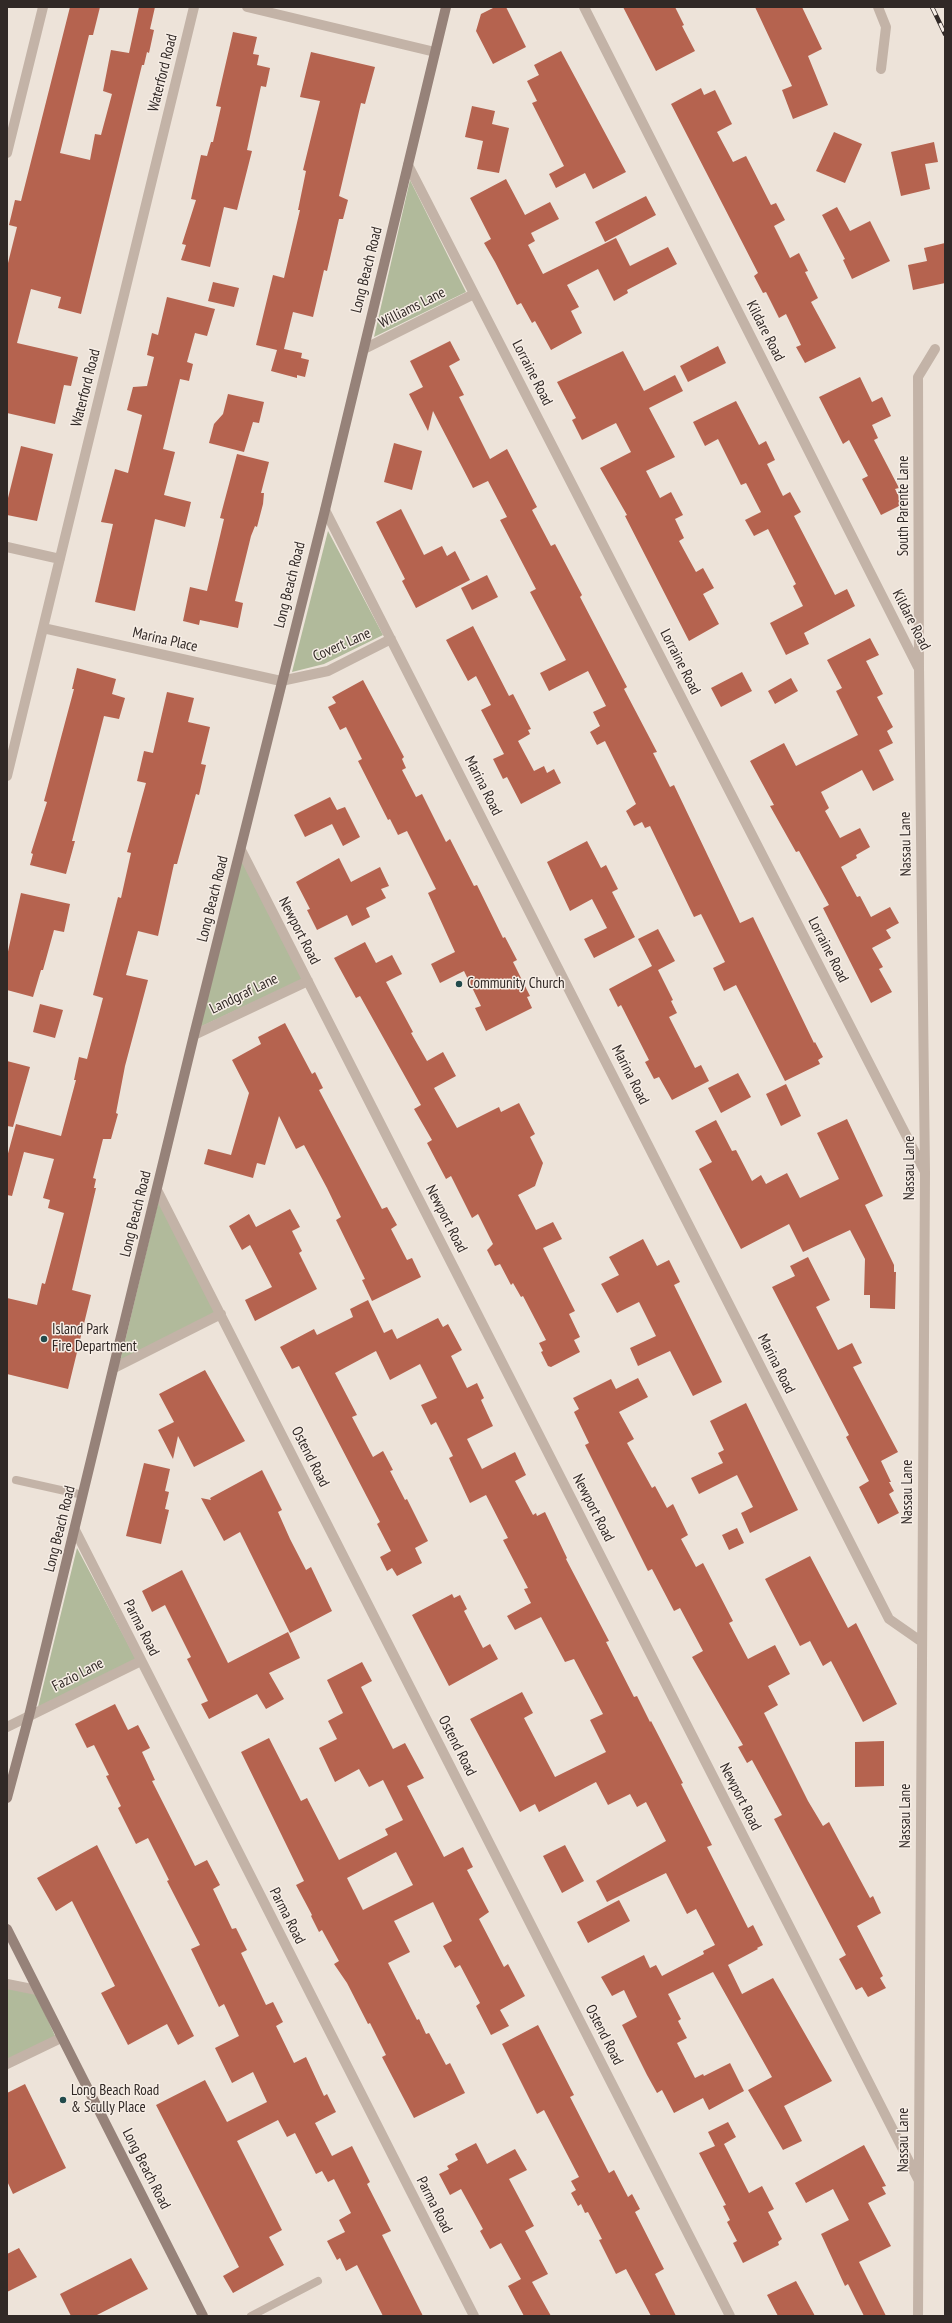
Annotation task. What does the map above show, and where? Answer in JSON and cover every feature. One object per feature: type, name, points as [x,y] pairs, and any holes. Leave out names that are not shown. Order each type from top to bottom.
[{"type":"main road","name":"Long Beach Road","points":[[7,1798],[75,1530],[194,1035],[241,850],[281,681],[325,510],[435,52],[448,8]]},
{"type":"main road","name":"Long Beach Road","points":[[7,1930],[203,2316]]},
{"type":"street","points":[[7,153],[43,7]]},
{"type":"street","name":"Waterford Road","points":[[7,776],[194,7]]},
{"type":"street","points":[[247,7],[435,52]]},
{"type":"street","name":"Kildare Road","points":[[584,7],[919,668]]},
{"type":"street","points":[[878,7],[886,28],[881,69]]},
{"type":"street","name":"Lorraine Road","points":[[408,165],[925,1173]]},
{"type":"street","name":"Williams Lane","points":[[364,349],[474,294]]},
{"type":"street","name":"South Parente Lane","points":[[919,668],[918,377],[935,349]]},
{"type":"street","name":"Marina Road","points":[[325,510],[889,1619],[922,1642]]},
{"type":"street","points":[[7,547],[60,559]]},
{"type":"street","name":"Marina Place","points":[[43,628],[281,681]]},
{"type":"street","name":"Covert Lane","points":[[281,681],[328,671],[391,639]]},
{"type":"street","name":"Nassau Lane","points":[[918,2316],[925,1173],[919,668]]},
{"type":"street","name":"Newport Road","points":[[241,850],[919,2180]]},
{"type":"street","name":"Landgraf Lane","points":[[194,1035],[308,981]]},
{"type":"street","name":"Ostend Road","points":[[157,1190],[730,2316]]},
{"type":"street","points":[[114,1368],[221,1314]]},
{"type":"street","name":"Parma Road","points":[[75,1530],[474,2316]]},
{"type":"street","name":"Fazio Lane","points":[[7,1727],[141,1661]]},
{"type":"street","points":[[7,1984],[37,1990]]},
{"type":"street","points":[[7,2064],[61,2038]]},
{"type":"lane","points":[[16,1480],[83,1495]]},
{"type":"lane","points":[[251,2316],[318,2281]]},
{"type":"green space","points":[[410,180],[466,292],[374,337]]},
{"type":"green space","points":[[328,531],[383,635],[324,664],[292,672]]},
{"type":"green space","points":[[242,860],[303,979],[200,1027]]},
{"type":"green space","points":[[159,1199],[217,1314],[120,1362]]},
{"type":"green space","points":[[77,1548],[136,1659],[38,1707]]},
{"type":"green space","points":[[7,1987],[35,1992],[56,2038],[7,2062]]},
{"type":"building","points":[[70,7],[100,7],[93,35],[89,35],[60,153],[90,160],[95,134],[101,135],[112,94],[103,91],[111,50],[129,53],[139,7],[155,7],[150,29],[154,30],[149,53],[147,52],[144,65],[142,65],[81,314],[58,308],[61,297],[31,289],[17,343],[78,357],[71,386],[64,385],[55,424],[7,413],[7,267],[17,227],[9,225],[15,200],[21,201]]},
{"type":"building","points":[[495,7],[506,7],[526,47],[493,64],[476,31],[481,14]]},
{"type":"building","points":[[623,7],[675,7],[684,25],[682,26],[695,51],[656,71]]},
{"type":"building","points":[[755,7],[802,7],[822,49],[808,56],[828,105],[793,119],[782,90],[792,86]]},
{"type":"building","points":[[233,32],[257,37],[253,54],[259,55],[257,65],[270,68],[266,87],[261,86],[247,150],[252,151],[237,210],[224,207],[210,267],[181,260],[186,245],[182,244],[196,200],[191,199],[201,155],[207,156],[211,142],[213,142],[221,107],[216,106]]},
{"type":"building","points":[[561,51],[626,172],[593,189],[585,173],[556,188],[549,174],[564,166],[532,103],[537,101],[527,81],[539,75],[534,65]]},
{"type":"building","points":[[311,52],[375,67],[365,104],[361,103],[339,196],[348,200],[343,219],[339,219],[327,271],[324,270],[313,317],[293,312],[284,349],[302,353],[301,358],[309,360],[305,377],[297,375],[297,378],[271,371],[277,350],[256,345],[273,275],[284,278],[300,210],[298,210],[306,171],[303,170],[320,101],[300,97]]},
{"type":"building","points":[[701,88],[704,95],[715,90],[732,124],[717,132],[733,162],[746,156],[771,205],[776,203],[785,220],[774,226],[790,258],[799,253],[808,271],[805,272],[818,298],[811,302],[836,348],[805,363],[796,347],[801,345],[786,314],[779,318],[766,292],[763,293],[754,276],[758,273],[671,104]]},
{"type":"building","points":[[472,106],[495,111],[492,124],[509,128],[499,173],[477,169],[483,141],[465,137]]},
{"type":"building","points":[[834,132],[862,144],[845,183],[816,171]]},
{"type":"building","points":[[934,142],[938,162],[925,164],[930,189],[901,196],[891,152]]},
{"type":"building","points":[[506,179],[525,215],[550,202],[559,219],[531,233],[535,241],[528,245],[543,274],[616,238],[630,266],[668,247],[677,264],[627,290],[628,293],[614,301],[598,269],[567,285],[579,307],[571,311],[582,333],[551,350],[535,321],[532,323],[521,303],[517,305],[484,243],[491,239],[470,198]]},
{"type":"building","points":[[646,196],[656,215],[605,242],[595,222]]},
{"type":"building","points":[[837,207],[850,231],[870,221],[890,261],[852,279],[843,260],[845,259],[822,215]]},
{"type":"building","points":[[945,243],[945,283],[913,290],[908,265],[927,261],[924,248]]},
{"type":"building","points":[[213,282],[239,288],[234,307],[208,301]]},
{"type":"building","points":[[167,297],[215,309],[207,336],[195,333],[187,362],[193,364],[189,381],[180,379],[163,449],[175,452],[164,495],[191,502],[185,527],[155,519],[135,611],[95,602],[113,524],[101,522],[115,469],[128,473],[142,415],[127,410],[133,387],[147,386],[154,357],[147,355],[152,333],[158,335]]},
{"type":"building","points":[[450,341],[460,360],[449,366],[464,395],[459,397],[490,459],[507,449],[537,507],[532,510],[551,546],[555,544],[582,595],[580,597],[627,687],[624,689],[657,752],[653,753],[670,787],[674,785],[740,923],[753,917],[814,1043],[815,1042],[823,1057],[818,1060],[820,1064],[785,1081],[736,985],[724,991],[713,968],[725,962],[701,914],[694,917],[650,826],[645,828],[642,822],[634,826],[626,811],[636,804],[605,741],[597,745],[590,732],[600,726],[593,712],[606,706],[588,671],[549,691],[540,673],[566,660],[530,592],[536,589],[500,520],[507,517],[488,481],[473,488],[433,411],[428,431],[409,394],[423,387],[410,361]]},
{"type":"building","points":[[718,346],[726,363],[688,382],[680,366]]},
{"type":"building","points":[[623,351],[644,391],[675,375],[683,391],[649,408],[675,457],[646,471],[660,498],[671,492],[683,515],[675,519],[684,538],[679,541],[696,572],[703,568],[714,588],[703,594],[719,624],[689,641],[625,516],[627,515],[600,468],[631,452],[616,423],[582,440],[572,420],[576,418],[557,382]]},
{"type":"building","points":[[860,377],[872,402],[882,397],[891,416],[872,425],[878,438],[874,440],[899,488],[895,489],[903,504],[881,515],[862,479],[868,476],[849,440],[843,444],[819,397]]},
{"type":"building","points":[[228,394],[264,402],[259,423],[253,422],[244,452],[209,443],[214,424],[223,414]]},
{"type":"building","points":[[736,401],[759,445],[766,441],[775,460],[767,464],[783,496],[790,492],[801,512],[794,516],[835,595],[847,589],[855,606],[804,633],[809,644],[786,655],[770,623],[803,606],[793,586],[796,584],[768,529],[754,536],[745,520],[761,512],[746,483],[741,485],[718,439],[705,446],[693,422]]},
{"type":"building","points":[[394,443],[422,451],[412,490],[384,482]]},
{"type":"building","points":[[21,446],[53,454],[37,521],[7,515],[7,502]]},
{"type":"building","points":[[237,454],[269,462],[261,493],[264,493],[263,504],[257,527],[255,526],[251,536],[235,601],[243,603],[238,628],[200,620],[199,625],[183,621],[190,587],[207,591],[224,519],[220,518]]},
{"type":"building","points":[[401,509],[424,555],[442,546],[447,556],[455,551],[470,580],[416,608],[402,581],[405,579],[376,522]]},
{"type":"building","points":[[487,575],[498,597],[472,610],[461,588]]},
{"type":"building","points":[[473,626],[509,696],[513,694],[531,729],[528,730],[530,734],[518,741],[534,771],[544,766],[547,773],[554,769],[561,783],[521,804],[507,777],[503,779],[493,759],[504,754],[481,710],[491,705],[476,676],[468,681],[446,640]]},
{"type":"building","points":[[870,638],[879,655],[866,661],[883,694],[877,697],[893,727],[887,731],[893,743],[879,750],[894,780],[873,791],[862,770],[821,792],[829,808],[825,811],[840,838],[860,828],[870,847],[856,855],[857,858],[841,867],[857,897],[860,896],[871,917],[890,907],[899,923],[886,930],[891,938],[872,948],[883,967],[879,969],[892,992],[871,1003],[823,908],[829,905],[799,851],[796,852],[770,806],[774,805],[750,761],[784,743],[796,766],[858,735],[836,691],[842,688],[827,660]]},
{"type":"building","points":[[77,668],[116,679],[112,694],[125,698],[119,719],[104,716],[72,841],[75,841],[66,874],[30,865],[33,854],[31,853],[47,802],[44,801],[74,689],[72,689]]},
{"type":"building","points":[[742,672],[752,691],[721,707],[711,688]]},
{"type":"building","points":[[791,678],[798,691],[775,704],[768,691]]},
{"type":"building","points":[[363,680],[404,757],[402,759],[406,768],[402,770],[416,797],[422,794],[446,842],[450,839],[474,886],[477,885],[503,938],[505,937],[517,960],[513,962],[530,996],[527,997],[532,1008],[486,1031],[475,1008],[481,1006],[464,971],[440,983],[431,964],[455,952],[428,893],[436,889],[407,831],[398,835],[390,819],[388,820],[358,761],[362,759],[346,727],[340,730],[328,707],[336,703],[332,697]]},
{"type":"building","points":[[167,692],[194,698],[188,722],[210,727],[201,764],[206,765],[199,795],[196,794],[177,864],[174,864],[158,936],[138,931],[126,975],[148,980],[125,1066],[116,1113],[118,1114],[111,1139],[103,1139],[93,1178],[96,1179],[94,1188],[96,1188],[72,1290],[91,1295],[68,1389],[7,1374],[7,1298],[37,1305],[42,1283],[45,1284],[64,1213],[48,1208],[50,1200],[43,1198],[54,1159],[24,1152],[12,1196],[7,1195],[7,1157],[16,1124],[61,1136],[76,1080],[74,1080],[79,1057],[87,1059],[103,998],[93,995],[118,897],[121,898],[131,853],[127,852],[146,783],[137,781],[144,751],[153,753]]},
{"type":"building","points":[[330,797],[337,810],[345,807],[360,837],[343,846],[332,824],[305,837],[294,815]]},
{"type":"building","points":[[587,841],[601,868],[606,865],[618,889],[612,892],[635,937],[594,958],[584,939],[607,928],[592,899],[570,911],[547,862]]},
{"type":"building","points":[[339,858],[351,882],[380,867],[389,886],[381,889],[386,898],[366,908],[370,917],[352,926],[347,915],[317,930],[307,910],[310,909],[296,882]]},
{"type":"building","points":[[21,893],[70,904],[64,932],[54,930],[43,970],[41,970],[33,997],[7,990],[7,956]]},
{"type":"building","points":[[658,929],[675,961],[658,970],[673,1000],[671,1001],[677,1013],[669,1017],[695,1068],[701,1065],[709,1081],[672,1100],[659,1077],[654,1079],[645,1062],[649,1060],[621,1005],[618,1007],[609,989],[652,966],[638,939]]},
{"type":"building","points":[[365,942],[376,963],[392,955],[402,974],[386,982],[413,1032],[411,1033],[427,1061],[443,1052],[456,1076],[434,1088],[457,1128],[499,1107],[501,1112],[519,1103],[535,1134],[530,1137],[543,1163],[535,1186],[518,1195],[536,1230],[553,1222],[562,1239],[543,1248],[575,1311],[569,1314],[580,1337],[574,1340],[580,1352],[551,1367],[548,1366],[541,1352],[543,1351],[539,1343],[546,1340],[523,1296],[521,1297],[513,1283],[511,1285],[500,1264],[495,1266],[487,1250],[493,1244],[478,1214],[472,1218],[451,1176],[446,1179],[427,1143],[432,1140],[414,1109],[421,1105],[360,996],[356,998],[334,958]]},
{"type":"building","points":[[40,1004],[63,1010],[55,1038],[33,1032]]},
{"type":"building","points":[[285,1023],[312,1074],[315,1072],[323,1088],[319,1090],[382,1209],[387,1207],[397,1225],[391,1229],[407,1260],[412,1258],[421,1277],[372,1301],[362,1280],[365,1279],[336,1220],[341,1217],[327,1188],[304,1145],[296,1149],[279,1116],[265,1165],[257,1163],[253,1178],[204,1164],[208,1149],[231,1155],[249,1093],[232,1060],[261,1044],[258,1037]]},
{"type":"building","points":[[7,1061],[30,1067],[13,1127],[7,1126]]},
{"type":"building","points":[[738,1073],[751,1097],[721,1113],[708,1088]]},
{"type":"building","points":[[786,1084],[801,1116],[781,1126],[766,1094]]},
{"type":"building","points":[[847,1119],[883,1196],[865,1205],[894,1265],[894,1272],[896,1272],[895,1309],[870,1308],[870,1295],[864,1295],[865,1259],[850,1230],[803,1252],[789,1224],[741,1249],[699,1169],[712,1162],[695,1131],[716,1120],[732,1151],[736,1150],[752,1181],[761,1175],[766,1184],[787,1173],[800,1198],[839,1179],[817,1133]]},
{"type":"building","points":[[290,1209],[300,1227],[292,1231],[302,1251],[299,1253],[317,1289],[255,1321],[245,1300],[272,1287],[250,1245],[242,1250],[229,1226],[249,1214],[256,1227]]},
{"type":"building","points":[[643,1239],[657,1266],[669,1260],[680,1282],[674,1285],[722,1382],[693,1396],[670,1351],[638,1366],[630,1348],[656,1336],[639,1302],[617,1313],[601,1284],[619,1275],[609,1257]]},
{"type":"building","points":[[808,1257],[830,1300],[816,1307],[838,1350],[852,1343],[862,1363],[853,1367],[898,1452],[881,1461],[894,1491],[889,1494],[899,1513],[878,1524],[859,1487],[869,1481],[846,1437],[849,1435],[772,1287],[795,1276],[790,1266]]},
{"type":"building","points":[[368,1300],[384,1333],[392,1329],[397,1339],[438,1318],[443,1327],[448,1324],[462,1350],[451,1356],[467,1388],[477,1383],[484,1398],[481,1400],[493,1426],[467,1439],[482,1469],[515,1452],[526,1475],[515,1481],[533,1515],[536,1513],[537,1516],[545,1512],[567,1558],[566,1559],[609,1641],[606,1642],[634,1697],[637,1696],[683,1783],[681,1784],[712,1845],[707,1847],[748,1928],[753,1925],[763,1945],[728,1965],[742,1994],[773,1978],[832,2081],[784,2106],[802,2141],[783,2150],[748,2090],[772,2077],[713,1972],[668,1994],[681,2019],[678,2021],[687,2038],[677,2043],[695,2078],[703,2074],[704,2076],[730,2063],[744,2091],[709,2110],[703,2098],[674,2113],[662,2090],[657,2093],[647,2075],[622,2025],[637,2017],[624,1990],[612,1996],[601,1977],[644,1955],[650,1968],[656,1965],[662,1976],[704,1954],[703,1951],[715,1945],[696,1909],[687,1914],[666,1873],[607,1902],[596,1881],[666,1841],[646,1802],[637,1807],[630,1794],[608,1805],[596,1782],[539,1812],[535,1804],[520,1812],[470,1719],[522,1692],[533,1713],[524,1718],[555,1777],[606,1752],[590,1720],[603,1714],[574,1659],[565,1662],[541,1617],[515,1630],[507,1616],[531,1603],[524,1589],[528,1588],[503,1540],[508,1538],[486,1495],[470,1503],[449,1458],[453,1456],[436,1422],[431,1425],[421,1405],[437,1398],[420,1364],[390,1380],[376,1351],[335,1373],[357,1415],[352,1417],[373,1457],[383,1451],[393,1470],[390,1471],[405,1500],[407,1499],[428,1541],[415,1548],[422,1563],[397,1576],[392,1568],[387,1571],[380,1557],[391,1551],[377,1524],[380,1522],[299,1366],[292,1369],[280,1347],[314,1329],[317,1335],[353,1317],[350,1309]]},
{"type":"building","points":[[205,1370],[245,1441],[194,1467],[178,1436],[173,1459],[158,1430],[174,1422],[159,1394]]},
{"type":"building","points":[[638,1378],[648,1397],[619,1412],[634,1439],[627,1443],[652,1488],[655,1486],[667,1508],[673,1504],[688,1535],[681,1539],[696,1567],[703,1563],[733,1621],[729,1623],[748,1659],[775,1645],[790,1674],[768,1686],[778,1705],[764,1713],[808,1801],[823,1826],[829,1822],[870,1898],[873,1896],[881,1913],[857,1926],[883,1976],[880,1978],[886,1988],[868,1997],[862,1987],[856,1990],[839,1959],[846,1955],[774,1819],[782,1815],[752,1760],[747,1763],[738,1747],[743,1745],[692,1657],[703,1651],[680,1608],[674,1611],[652,1569],[648,1571],[585,1445],[589,1443],[574,1412],[579,1409],[573,1398],[611,1379],[616,1389]]},
{"type":"building","points":[[746,1403],[798,1510],[750,1533],[741,1513],[753,1507],[737,1475],[699,1494],[691,1478],[723,1463],[718,1453],[724,1450],[710,1421]]},
{"type":"building","points":[[144,1463],[170,1469],[165,1491],[169,1492],[165,1509],[169,1510],[161,1544],[126,1536]]},
{"type":"building","points":[[262,1470],[282,1510],[278,1512],[290,1539],[306,1570],[311,1567],[332,1611],[290,1633],[240,1532],[224,1541],[201,1498],[211,1500],[210,1498]]},
{"type":"building","points":[[737,1528],[744,1543],[729,1550],[722,1535]]},
{"type":"building","points":[[810,1556],[848,1628],[856,1623],[897,1704],[863,1722],[831,1661],[823,1666],[810,1641],[800,1646],[765,1579]]},
{"type":"building","points":[[182,1570],[228,1663],[288,1632],[300,1658],[269,1673],[284,1699],[266,1709],[257,1694],[209,1719],[201,1704],[208,1701],[187,1659],[191,1657],[165,1605],[152,1612],[142,1591]]},
{"type":"building","points":[[452,1594],[454,1598],[460,1595],[467,1609],[464,1611],[483,1648],[490,1644],[498,1659],[449,1686],[412,1615]]},
{"type":"building","points":[[362,1662],[372,1681],[361,1687],[393,1749],[405,1743],[424,1778],[407,1786],[444,1857],[463,1847],[473,1867],[467,1870],[489,1912],[479,1919],[504,1967],[508,1964],[525,1996],[500,2010],[509,2026],[491,2035],[476,2006],[480,2003],[460,1965],[455,1968],[443,1946],[452,1941],[433,1902],[394,1921],[410,1952],[388,1963],[417,2020],[419,2019],[426,2034],[429,2033],[446,2065],[450,2063],[465,2093],[414,2118],[382,2057],[386,2055],[370,2023],[368,2024],[347,1983],[334,1964],[339,1961],[322,1930],[319,1932],[296,1885],[304,1881],[241,1752],[269,1738],[301,1801],[307,1798],[339,1860],[388,1835],[385,1829],[403,1820],[383,1780],[369,1787],[359,1769],[335,1782],[319,1748],[337,1739],[328,1721],[343,1713],[327,1680]],"holes":[[[396,1852],[413,1885],[363,1910],[347,1878]]]},
{"type":"building","points":[[115,1704],[128,1730],[138,1725],[150,1748],[142,1752],[155,1780],[152,1781],[195,1866],[207,1860],[220,1885],[213,1889],[232,1929],[236,1928],[247,1950],[241,1953],[266,2005],[273,2002],[283,2022],[276,2026],[294,2063],[306,2057],[324,2096],[327,2094],[336,2112],[315,2123],[332,2156],[352,2146],[370,2182],[367,2184],[391,2231],[382,2235],[423,2316],[383,2316],[357,2265],[346,2271],[340,2258],[337,2260],[327,2241],[345,2232],[339,2220],[351,2213],[334,2179],[328,2182],[322,2171],[316,2174],[295,2133],[287,2137],[278,2120],[237,2141],[282,2230],[269,2237],[284,2265],[233,2293],[223,2276],[239,2267],[156,2105],[205,2080],[227,2122],[267,2102],[253,2072],[232,2083],[215,2048],[239,2036],[224,2004],[219,2007],[191,1949],[200,1945],[167,1881],[169,1880],[148,1838],[136,1844],[118,1808],[121,1806],[106,1776],[109,1775],[94,1745],[87,1748],[75,1724]]},
{"type":"building","points":[[884,1741],[884,1786],[855,1787],[855,1742]]},
{"type":"building","points":[[97,1845],[194,2036],[178,2045],[167,2024],[128,2045],[101,1993],[115,1986],[72,1901],[56,1911],[37,1878]]},
{"type":"building","points":[[565,1845],[584,1881],[562,1893],[543,1856]]},
{"type":"building","points":[[619,1900],[630,1921],[588,1943],[577,1922]]},
{"type":"building","points":[[538,2025],[574,2095],[570,2097],[609,2173],[614,2170],[628,2197],[632,2194],[640,2209],[635,2212],[664,2269],[655,2274],[676,2316],[651,2316],[626,2269],[616,2274],[599,2240],[602,2239],[588,2212],[585,2213],[581,2204],[578,2206],[571,2193],[576,2190],[571,2181],[579,2177],[544,2110],[537,2114],[502,2044]]},
{"type":"building","points":[[25,2084],[66,2168],[13,2194],[7,2181],[7,2093]]},
{"type":"building","points":[[728,2122],[736,2137],[724,2144],[749,2193],[762,2186],[774,2209],[768,2212],[782,2239],[778,2242],[779,2245],[743,2263],[733,2243],[737,2241],[727,2222],[730,2220],[723,2206],[726,2205],[699,2153],[715,2146],[708,2132]]},
{"type":"building","points":[[476,2143],[487,2164],[515,2149],[527,2170],[509,2179],[534,2226],[525,2231],[548,2274],[532,2282],[551,2316],[524,2316],[508,2286],[521,2279],[501,2243],[490,2249],[480,2231],[483,2229],[461,2189],[450,2195],[439,2174],[449,2169],[447,2166],[458,2160],[455,2154]]},
{"type":"building","points":[[864,2145],[886,2186],[882,2187],[886,2194],[868,2203],[891,2246],[859,2262],[886,2316],[864,2316],[848,2284],[845,2286],[821,2234],[849,2220],[833,2189],[806,2203],[795,2183]]},
{"type":"building","points":[[19,2248],[37,2277],[7,2292],[7,2254]]},
{"type":"building","points":[[131,2258],[148,2289],[95,2316],[71,2316],[60,2294]]},
{"type":"building","points":[[796,2281],[815,2316],[778,2316],[767,2295]]},
{"type":"railway","points":[[932,7],[945,34]]},
{"type":"place","name":"Community Church","points":[[459,984]]},
{"type":"place","name":"Island Park Fire Department","points":[[44,1339]]},
{"type":"place","name":"Long Beach Road & Scully Place","points":[[63,2100]]}]
